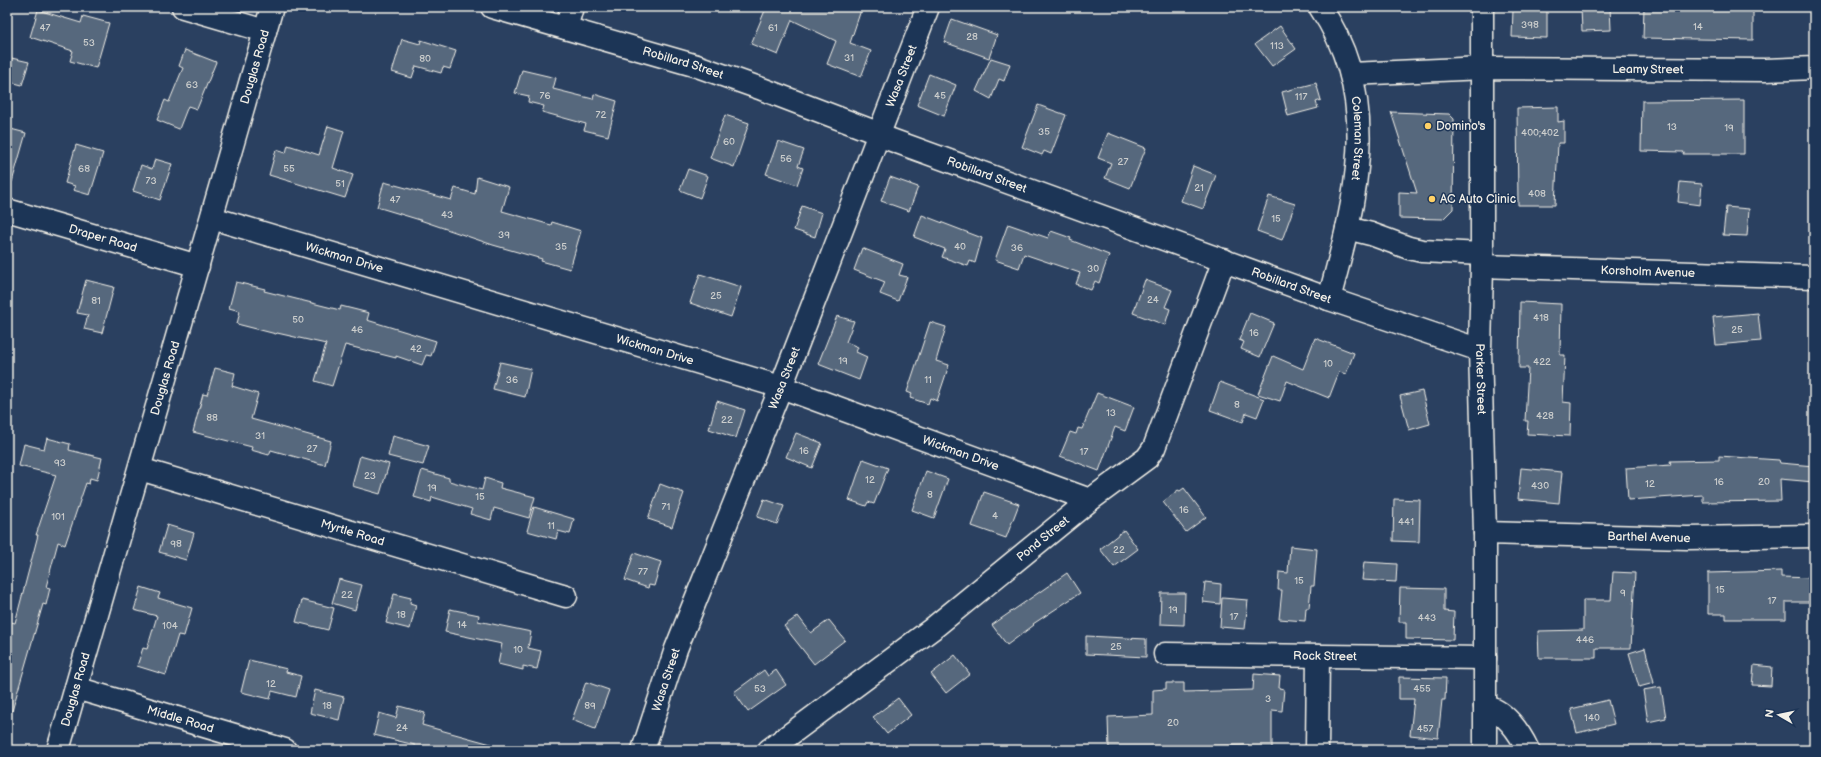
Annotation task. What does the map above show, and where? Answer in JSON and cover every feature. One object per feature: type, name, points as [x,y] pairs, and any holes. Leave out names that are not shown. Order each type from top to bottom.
[{"type":"street","points":[[183,7],[265,31]]},
{"type":"street","name":"Douglas Road","points":[[58,750],[272,7]]},
{"type":"street","name":"Robillard Street","points":[[492,7],[697,66],[762,88],[880,134],[886,138],[1329,299],[1480,350]]},
{"type":"street","points":[[566,28],[572,7]]},
{"type":"street","name":"Wasa Street","points":[[643,750],[676,649],[781,387],[928,7]]},
{"type":"street","name":"Coleman Street","points":[[1320,7],[1337,39],[1352,74],[1357,98],[1359,153],[1356,183],[1348,228],[1329,299]]},
{"type":"street","name":"Parker Street","points":[[1482,7],[1482,260],[1480,350],[1485,533],[1485,750]]},
{"type":"street","name":"Leamy Street","points":[[1352,74],[1483,68],[1765,70],[1814,68]]},
{"type":"street","name":"Draper Road","points":[[7,210],[198,266]]},
{"type":"street","name":"Wickman Drive","points":[[212,218],[781,387],[1090,500]]},
{"type":"street","name":"Korsholm Avenue","points":[[1348,228],[1371,234],[1408,248],[1482,260],[1814,277]]},
{"type":"street","name":"Pond Street","points":[[769,750],[932,629],[1090,500],[1134,468],[1152,452],[1224,260]]},
{"type":"street","name":"Myrtle Road","points":[[140,469],[566,596]]},
{"type":"street","name":"Barthel Avenue","points":[[1485,533],[1688,538],[1814,536]]},
{"type":"street","name":"Rock Street","points":[[1164,654],[1485,658]]},
{"type":"street","points":[[1317,750],[1318,656]]},
{"type":"street","name":"Middle Road","points":[[76,688],[285,750]]},
{"type":"street","points":[[1485,707],[1496,710],[1502,714],[1514,728],[1528,750]]},
{"type":"building","points":[[763,7],[862,7],[850,43],[871,51],[861,77],[827,64],[836,41],[792,20],[778,55],[751,44],[766,8]]},
{"type":"building","points":[[1581,7],[1610,7],[1611,30],[1582,31]]},
{"type":"building","points":[[1644,7],[1753,7],[1753,40],[1643,38]]},
{"type":"building","points":[[38,10],[81,23],[83,16],[109,23],[96,68],[70,61],[73,51],[30,37]]},
{"type":"building","points":[[1513,10],[1547,10],[1547,38],[1512,37]]},
{"type":"building","points":[[952,19],[997,35],[989,58],[944,42]]},
{"type":"building","points":[[1280,26],[1296,49],[1272,66],[1255,44]]},
{"type":"building","points":[[402,39],[420,44],[421,40],[456,51],[450,69],[443,67],[441,73],[416,66],[412,78],[392,72]]},
{"type":"building","points":[[185,50],[216,62],[197,109],[188,106],[179,129],[157,120],[165,100],[169,102],[183,68],[179,66]]},
{"type":"building","points":[[7,57],[29,62],[22,85],[7,81]]},
{"type":"building","points":[[991,58],[1010,64],[1004,81],[999,79],[991,99],[976,91]]},
{"type":"building","points":[[522,70],[556,78],[553,89],[593,99],[594,94],[617,101],[608,136],[584,130],[586,124],[542,112],[544,106],[528,102],[529,96],[515,93]]},
{"type":"building","points":[[929,74],[956,85],[944,116],[917,105]]},
{"type":"building","points":[[1316,83],[1321,100],[1316,102],[1318,108],[1288,116],[1282,92]]},
{"type":"building","points":[[1744,100],[1744,154],[1683,154],[1684,152],[1641,151],[1642,101]]},
{"type":"building","points":[[1038,105],[1066,115],[1051,154],[1044,151],[1042,155],[1022,147]]},
{"type":"building","points":[[1558,107],[1558,122],[1564,121],[1564,143],[1558,143],[1555,205],[1518,205],[1517,108]]},
{"type":"building","points":[[1391,112],[1449,114],[1454,119],[1453,209],[1443,219],[1399,218],[1399,192],[1417,193]]},
{"type":"building","points":[[725,115],[749,123],[734,167],[710,158]]},
{"type":"building","points":[[328,126],[344,131],[333,168],[353,175],[345,198],[269,175],[276,150],[286,153],[288,145],[319,155]]},
{"type":"building","points":[[7,128],[26,133],[12,182],[7,181]]},
{"type":"building","points":[[1108,133],[1146,148],[1130,188],[1105,178],[1111,163],[1098,158]]},
{"type":"building","points":[[778,141],[804,150],[798,166],[803,168],[797,185],[766,174]]},
{"type":"building","points":[[76,145],[103,153],[90,195],[73,190],[75,186],[65,183]]},
{"type":"building","points":[[155,159],[172,164],[160,200],[133,191],[141,165],[152,169]]},
{"type":"building","points":[[1193,166],[1216,175],[1203,209],[1181,201]]},
{"type":"building","points":[[688,169],[708,176],[700,198],[680,190]]},
{"type":"building","points":[[477,177],[509,187],[502,211],[551,225],[552,222],[581,231],[570,269],[541,261],[542,259],[493,245],[377,207],[384,182],[451,200],[455,188],[475,194]]},
{"type":"building","points":[[890,177],[918,187],[909,211],[881,201]]},
{"type":"building","points":[[1680,182],[1702,184],[1700,205],[1678,202]]},
{"type":"building","points":[[1269,196],[1295,204],[1282,240],[1257,231]]},
{"type":"building","points":[[802,206],[822,213],[815,237],[794,230]]},
{"type":"building","points":[[1726,207],[1749,209],[1747,236],[1723,235]]},
{"type":"building","points":[[922,215],[982,238],[975,263],[970,261],[968,266],[942,257],[945,249],[914,237]]},
{"type":"building","points":[[1008,224],[1048,238],[1051,231],[1109,255],[1099,283],[1095,281],[1091,290],[1076,284],[1080,273],[1024,254],[1019,268],[995,260]]},
{"type":"building","points":[[862,248],[903,264],[899,275],[907,277],[898,301],[880,294],[885,282],[854,270]]},
{"type":"building","points":[[700,274],[741,287],[731,317],[690,303]]},
{"type":"building","points":[[86,280],[114,287],[102,333],[84,329],[88,315],[77,313]]},
{"type":"building","points":[[1145,280],[1172,290],[1165,307],[1170,309],[1165,325],[1133,313]]},
{"type":"building","points":[[236,282],[265,289],[264,291],[340,310],[341,306],[369,313],[367,320],[436,341],[431,356],[426,355],[422,365],[396,356],[396,358],[345,345],[332,386],[315,381],[326,344],[276,334],[237,324],[240,311],[229,308]]},
{"type":"building","points":[[1520,302],[1561,304],[1560,355],[1565,355],[1563,402],[1571,403],[1570,436],[1527,434],[1528,421],[1525,421],[1528,368],[1519,368]]},
{"type":"building","points":[[1250,313],[1274,323],[1260,357],[1241,349],[1244,342],[1239,340]]},
{"type":"building","points":[[1758,313],[1761,341],[1716,345],[1713,317]]},
{"type":"building","points":[[837,316],[854,321],[846,342],[858,347],[856,352],[867,357],[859,380],[818,364]]},
{"type":"building","points":[[930,322],[946,327],[936,361],[949,365],[937,401],[930,398],[928,404],[910,398],[912,394],[907,392]]},
{"type":"building","points":[[1315,338],[1354,353],[1346,374],[1339,372],[1329,398],[1287,381],[1280,401],[1258,394],[1273,356],[1303,369]]},
{"type":"building","points":[[500,362],[531,369],[525,397],[493,389]]},
{"type":"building","points":[[215,368],[235,373],[232,386],[258,394],[251,419],[331,441],[325,465],[271,450],[269,455],[251,450],[252,447],[193,432],[203,394],[207,395]]},
{"type":"building","points":[[1220,382],[1264,399],[1257,417],[1246,413],[1243,422],[1210,410]]},
{"type":"building","points":[[1422,391],[1430,424],[1409,430],[1400,396]]},
{"type":"building","points":[[1097,393],[1134,407],[1125,431],[1115,427],[1099,471],[1060,456],[1070,432],[1076,434],[1078,428],[1082,429]]},
{"type":"building","points":[[717,401],[745,410],[736,438],[709,429]]},
{"type":"building","points":[[796,433],[822,443],[812,468],[786,457]]},
{"type":"building","points":[[393,436],[429,446],[423,465],[388,456]]},
{"type":"building","points":[[47,438],[70,444],[69,450],[102,458],[97,480],[90,478],[89,484],[86,483],[65,545],[58,542],[46,587],[50,588],[46,605],[43,604],[12,711],[7,711],[7,621],[15,623],[38,535],[36,535],[56,475],[19,466],[24,444],[44,449]]},
{"type":"building","points":[[360,456],[389,464],[380,494],[352,486]]},
{"type":"building","points":[[1719,456],[1779,460],[1780,463],[1814,466],[1814,482],[1780,479],[1781,501],[1703,502],[1703,495],[1628,500],[1626,468],[1671,465],[1670,461],[1719,460]]},
{"type":"building","points":[[863,459],[888,468],[874,504],[868,502],[866,506],[849,500]]},
{"type":"building","points":[[1521,468],[1562,472],[1559,503],[1518,499]]},
{"type":"building","points":[[422,470],[449,478],[449,481],[482,490],[485,478],[501,483],[500,488],[535,497],[529,518],[494,508],[491,520],[470,514],[472,509],[432,497],[431,502],[414,497]]},
{"type":"building","points":[[926,471],[948,479],[934,518],[912,510]]},
{"type":"building","points":[[660,484],[684,493],[672,527],[648,519]]},
{"type":"building","points":[[1184,488],[1206,517],[1186,532],[1163,502],[1178,490],[1180,491]]},
{"type":"building","points":[[984,492],[1019,504],[1006,538],[972,526]]},
{"type":"building","points":[[764,499],[784,506],[777,524],[757,517]]},
{"type":"building","points":[[1394,499],[1420,500],[1419,542],[1393,541]]},
{"type":"building","points":[[534,507],[574,519],[570,534],[558,531],[556,539],[527,531]]},
{"type":"building","points":[[167,525],[194,533],[186,560],[159,552]]},
{"type":"building","points":[[1124,530],[1138,549],[1114,567],[1100,549]]},
{"type":"building","points":[[1290,546],[1317,549],[1314,586],[1311,586],[1309,608],[1306,608],[1305,621],[1279,619],[1282,590],[1278,590],[1279,572],[1288,573]]},
{"type":"building","points":[[634,553],[661,562],[654,586],[649,585],[648,588],[625,580]]},
{"type":"building","points":[[1364,562],[1397,564],[1396,582],[1362,580]]},
{"type":"building","points":[[1781,571],[1781,577],[1814,578],[1814,602],[1786,602],[1786,619],[1726,619],[1726,614],[1708,614],[1708,573]]},
{"type":"building","points":[[1613,572],[1635,573],[1631,648],[1596,648],[1596,658],[1539,658],[1538,631],[1583,630],[1583,600],[1611,600]]},
{"type":"building","points":[[1067,573],[1080,593],[1033,624],[1034,625],[1007,645],[992,625]]},
{"type":"building","points":[[339,579],[362,585],[355,610],[332,603]]},
{"type":"building","points":[[1205,582],[1221,584],[1220,604],[1203,602]]},
{"type":"building","points":[[141,587],[160,593],[158,598],[192,608],[184,636],[178,635],[166,675],[137,666],[143,648],[147,649],[157,616],[134,610]]},
{"type":"building","points":[[1400,588],[1444,589],[1444,611],[1454,612],[1453,640],[1406,639],[1406,622],[1399,622]]},
{"type":"building","points":[[1161,593],[1185,593],[1184,625],[1160,624]]},
{"type":"building","points":[[394,594],[411,598],[410,603],[416,605],[410,629],[386,623]]},
{"type":"building","points":[[1222,598],[1248,600],[1245,629],[1220,627]]},
{"type":"building","points":[[302,600],[334,608],[328,630],[296,622]]},
{"type":"building","points":[[450,609],[479,615],[478,621],[531,632],[528,648],[541,651],[537,669],[523,666],[523,670],[498,664],[502,644],[445,632]]},
{"type":"building","points":[[798,616],[811,633],[829,620],[845,640],[814,664],[784,626]]},
{"type":"building","points":[[1086,636],[1146,639],[1146,657],[1086,654]]},
{"type":"building","points":[[1645,648],[1654,683],[1639,687],[1629,653]]},
{"type":"building","points":[[955,655],[970,674],[946,693],[931,674]]},
{"type":"building","points":[[249,660],[287,669],[286,672],[301,676],[296,697],[272,691],[270,699],[241,692]]},
{"type":"building","points":[[1754,665],[1772,667],[1771,686],[1752,685]]},
{"type":"building","points":[[764,670],[768,676],[776,670],[786,685],[748,712],[734,692]]},
{"type":"building","points":[[1254,674],[1280,676],[1279,688],[1284,689],[1282,711],[1272,710],[1272,750],[1249,749],[1249,745],[1163,747],[1163,750],[1109,750],[1108,717],[1153,715],[1153,690],[1166,689],[1166,683],[1184,683],[1184,692],[1253,690]]},
{"type":"building","points":[[1399,677],[1446,678],[1445,700],[1442,700],[1438,738],[1410,735],[1414,699],[1399,699]]},
{"type":"building","points":[[586,682],[609,690],[595,729],[572,720]]},
{"type":"building","points":[[1661,687],[1666,718],[1648,722],[1643,690]]},
{"type":"building","points":[[315,690],[344,697],[339,720],[310,713]]},
{"type":"building","points":[[898,698],[911,715],[887,734],[873,717]]},
{"type":"building","points":[[1608,700],[1614,724],[1577,733],[1571,709]]},
{"type":"building","points":[[399,706],[425,713],[422,725],[491,744],[490,750],[413,750],[415,745],[374,735],[379,713],[396,718]]},
{"type":"place","name":"Domino's","points":[[1428,126]]},
{"type":"place","name":"AC Auto Clinic","points":[[1432,199]]}]
